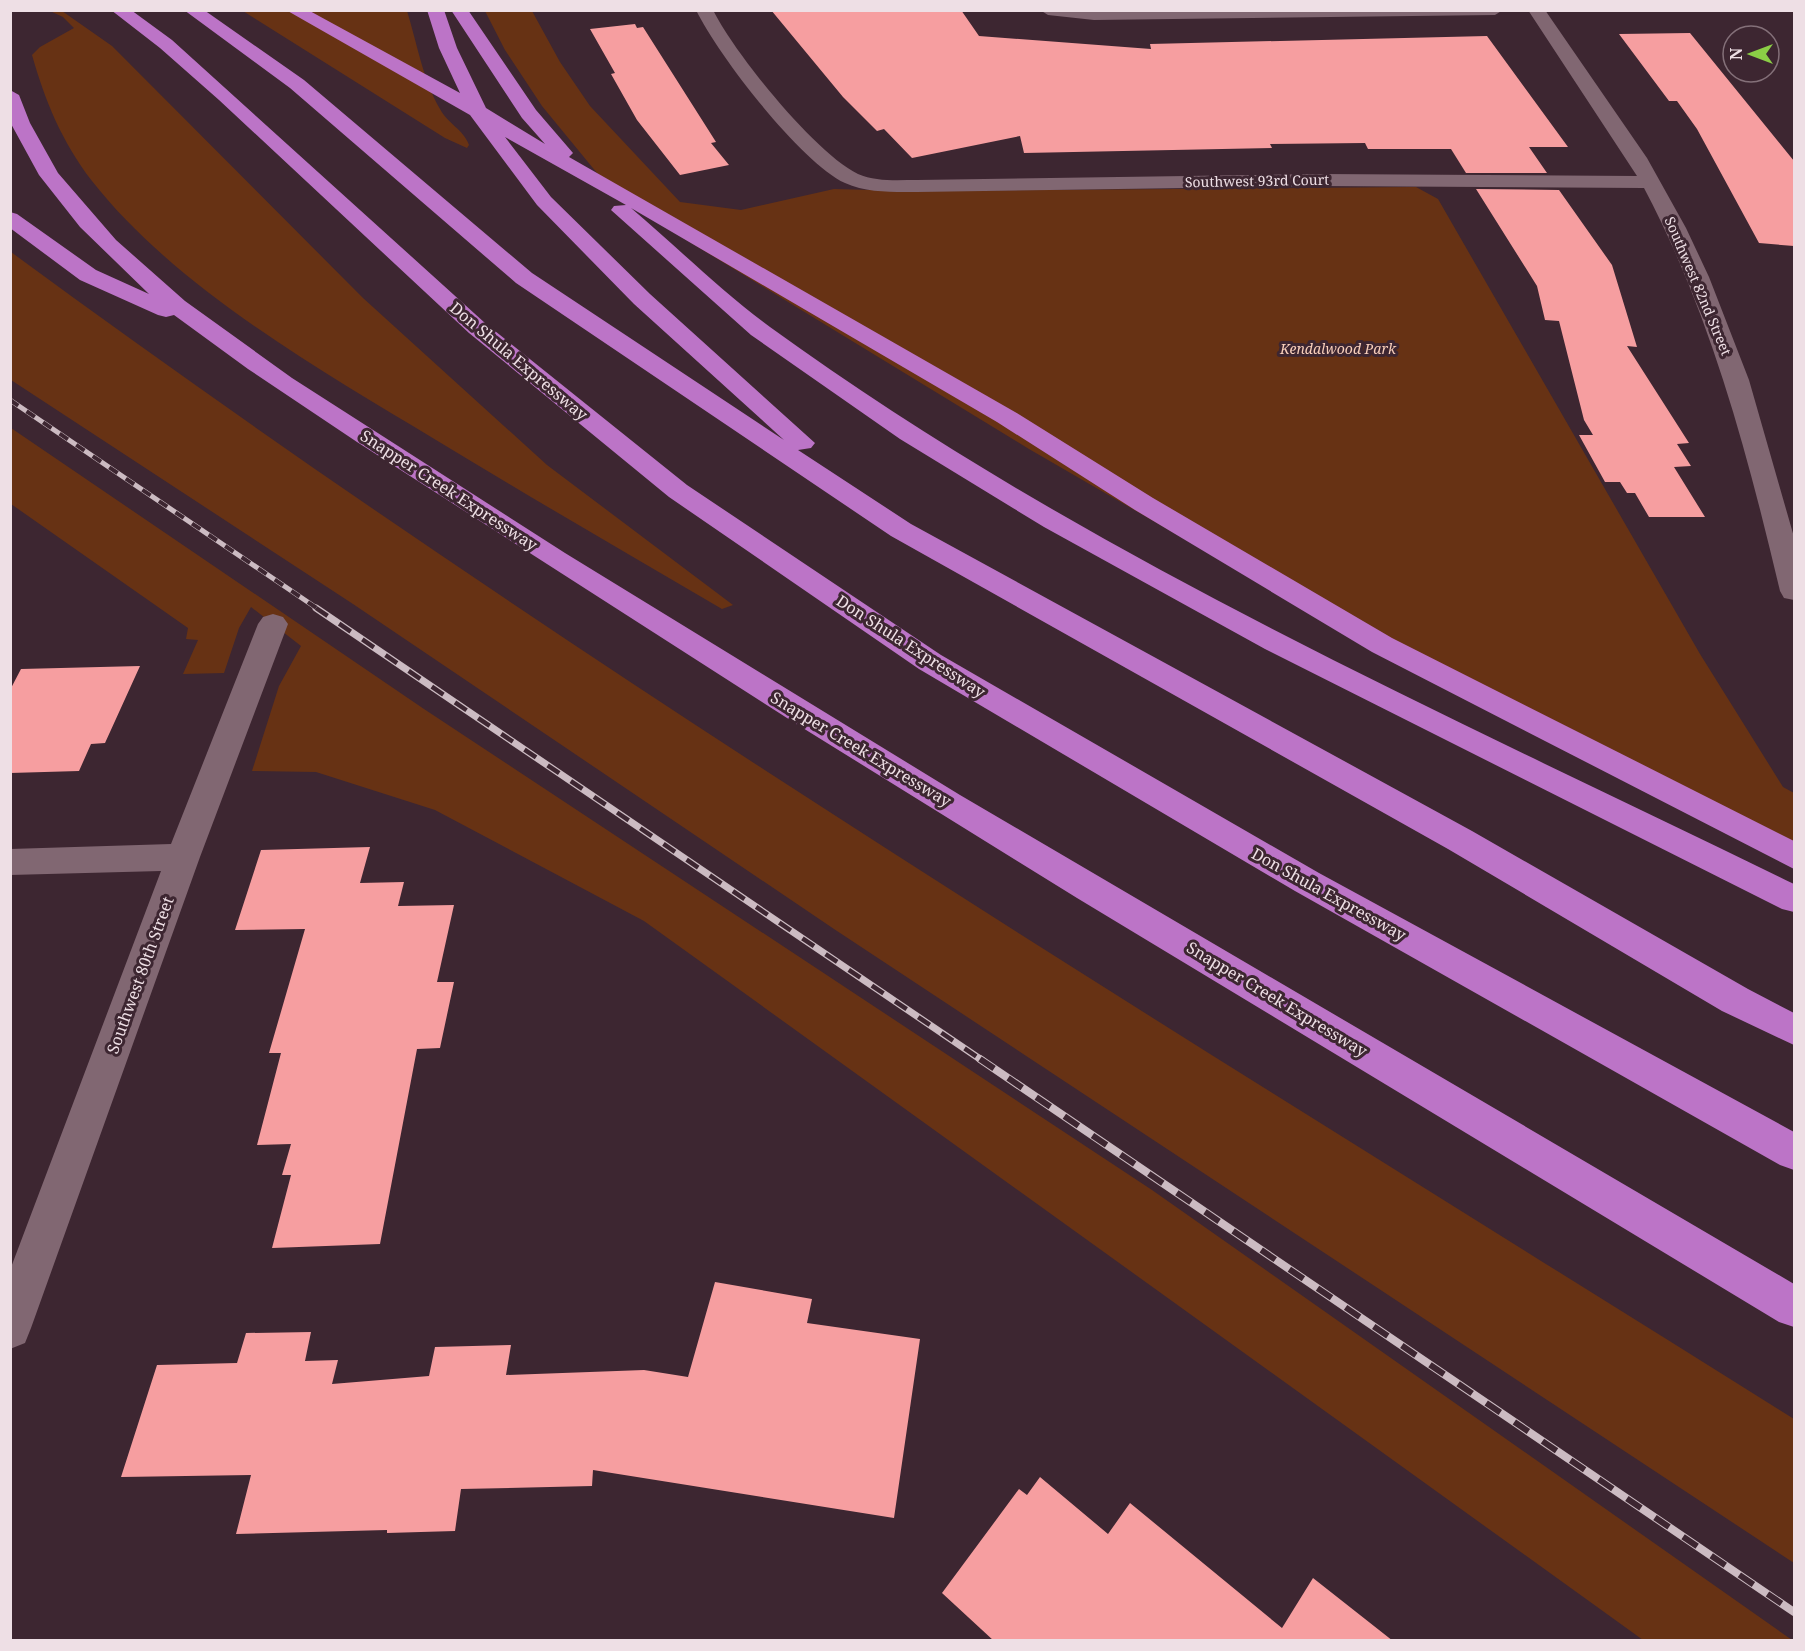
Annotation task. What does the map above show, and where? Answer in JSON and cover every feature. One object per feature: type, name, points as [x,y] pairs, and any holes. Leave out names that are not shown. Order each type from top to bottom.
[{"type":"highway","name":"Don Shula Expressway","points":[[119,10],[166,44],[226,96],[477,328],[678,491],[707,511],[930,662],[1306,882],[1794,1152]]},
{"type":"highway","points":[[192,10],[297,84],[524,278],[901,530],[1460,840],[1735,1000],[1794,1030]]},
{"type":"highway","points":[[294,10],[461,101],[528,143],[645,207],[1006,417],[1144,504],[1382,645],[1794,856]]},
{"type":"highway","points":[[435,10],[448,48],[482,120],[544,201],[651,306],[901,530]]},
{"type":"highway","points":[[459,10],[529,114],[577,169],[647,234],[759,330],[909,434],[1054,521],[1275,642],[1794,899]]},
{"type":"highway","name":"Snapper Creek Expressway","points":[[10,95],[19,119],[41,162],[83,217],[152,285],[278,379],[817,724],[1794,1307]]},
{"type":"highway","points":[[10,218],[88,275],[207,328]]},
{"type":"street","name":"Southwest 93rd Court","points":[[705,10],[746,74],[839,172],[863,182],[917,186],[1321,180],[1651,182]]},
{"type":"street","points":[[1048,10],[1088,15],[1496,10]]},
{"type":"street","name":"Southwest 82nd Street","points":[[1536,10],[1592,89],[1651,182],[1690,262],[1727,353],[1760,458],[1794,591]]},
{"type":"street","name":"Southwest 80th Street","points":[[10,1328],[183,857],[273,624]]},
{"type":"street","points":[[10,862],[183,857]]},
{"type":"green space","points":[[50,11],[62,11],[112,46],[363,298],[547,465],[733,605],[722,609],[345,385],[298,356],[207,292],[165,257],[126,220],[92,181],[63,136],[43,89],[32,55],[40,47],[74,28],[63,17]]},
{"type":"green space","points":[[243,11],[407,11],[434,98],[443,114],[463,135],[469,145],[467,148],[445,138]]},
{"type":"green space","name":"Kendalwood Park","points":[[485,11],[532,11],[560,62],[590,106],[680,202],[741,210],[834,189],[907,191],[1416,187],[1438,199],[1700,654],[1783,787],[1794,793],[1794,868],[1550,742],[1264,585],[1029,449],[652,219],[606,184],[542,106],[505,50]]},
{"type":"green space","points":[[11,252],[227,408],[446,559],[668,707],[1117,995],[1794,1419],[1794,1563],[834,929],[353,604],[11,380]]},
{"type":"green space","points":[[11,428],[424,709],[1152,1190],[1792,1640],[1643,1640],[644,921],[435,810],[316,772],[252,771],[279,686],[301,646],[251,607],[239,628],[224,673],[183,674],[198,640],[186,639],[188,628],[11,504]]},
{"type":"building","points":[[771,10],[961,10],[979,36],[1151,49],[1150,44],[1487,36],[1568,147],[1529,147],[1547,173],[1466,173],[1451,149],[1368,149],[1365,143],[1270,144],[1272,148],[1024,153],[1020,136],[912,158],[884,129],[877,131],[843,97]]},
{"type":"building","points":[[635,24],[637,28],[643,27],[716,142],[711,143],[729,165],[680,175],[637,120],[611,74],[615,73],[590,29]]},
{"type":"building","points":[[1690,33],[1721,71],[1721,84],[1731,84],[1794,161],[1794,246],[1759,243],[1697,129],[1677,101],[1669,101],[1619,34]]},
{"type":"building","points":[[1476,189],[1559,190],[1612,265],[1637,347],[1627,346],[1689,443],[1677,444],[1691,466],[1674,467],[1705,517],[1649,517],[1635,493],[1627,493],[1620,482],[1605,482],[1579,435],[1593,435],[1584,420],[1559,321],[1545,320],[1537,286]]},
{"type":"building","points":[[140,666],[105,743],[91,744],[79,771],[10,773],[10,690],[21,669]]},
{"type":"building","points":[[370,847],[360,883],[404,882],[398,906],[454,905],[437,982],[454,982],[440,1048],[417,1049],[380,1244],[272,1248],[291,1175],[282,1175],[291,1144],[257,1145],[281,1053],[269,1053],[305,929],[235,930],[261,850]]},
{"type":"building","points":[[715,1282],[812,1299],[807,1323],[920,1339],[894,1518],[593,1470],[592,1486],[461,1489],[455,1531],[387,1533],[387,1530],[236,1534],[251,1475],[121,1477],[157,1365],[237,1363],[246,1333],[311,1332],[305,1361],[338,1360],[332,1384],[429,1376],[435,1347],[511,1345],[506,1375],[644,1370],[688,1377]]},
{"type":"building","points":[[1040,1477],[1108,1534],[1130,1503],[1282,1628],[1313,1578],[1393,1641],[994,1641],[942,1593],[1019,1489],[1027,1495]]},
{"type":"railway","points":[[10,400],[318,609]]},
{"type":"railway","points":[[316,608],[983,1061]]},
{"type":"railway","points":[[980,1059],[1794,1612]]}]
